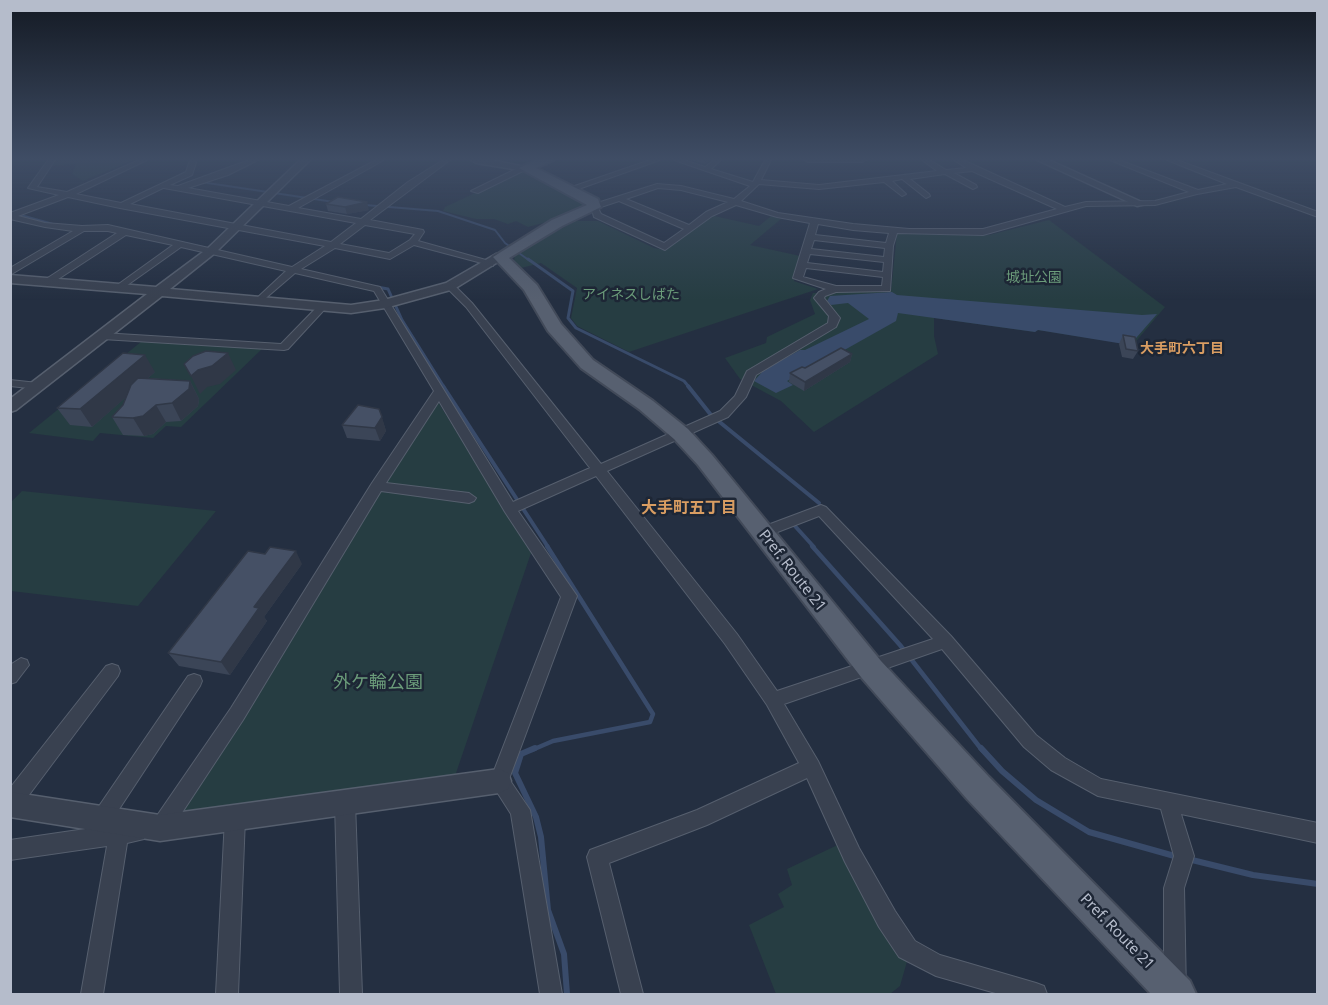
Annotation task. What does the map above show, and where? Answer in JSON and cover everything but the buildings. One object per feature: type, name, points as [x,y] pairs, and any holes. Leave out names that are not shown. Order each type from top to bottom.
[{"type":"main road","points":[[495,261],[557,223],[594,207]]},
{"type":"main road","name":"Pref. Route 21","points":[[495,261],[531,288],[554,327],[587,364],[646,405],[681,434],[705,459],[871,669],[978,788],[1176,994]]},
{"type":"street","points":[[11,216],[35,207]]},
{"type":"street","points":[[125,207],[390,256],[413,242],[420,232],[286,207]]},
{"type":"street","points":[[10,407],[211,251],[255,207]]},
{"type":"street","points":[[260,300],[292,271],[332,246],[382,207]]},
{"type":"street","points":[[594,207],[597,215],[665,247],[709,214],[724,207]]},
{"type":"street","points":[[639,207],[690,228]]},
{"type":"street","points":[[751,207],[777,215],[851,220],[853,227]]},
{"type":"street","points":[[1058,207],[1063,209]]},
{"type":"street","points":[[795,217],[894,231],[983,232],[1074,207]]},
{"type":"street","points":[[1298,207],[1315,213]]},
{"type":"street","points":[[11,216],[45,225],[82,229],[108,228],[377,289],[510,509],[569,596],[499,781]]},
{"type":"street","points":[[815,221],[798,278],[835,289],[886,289],[888,260],[894,231]]},
{"type":"street","points":[[10,272],[82,229]]},
{"type":"street","points":[[46,282],[124,232]]},
{"type":"street","points":[[810,237],[890,246]]},
{"type":"street","points":[[413,242],[495,261]]},
{"type":"street","points":[[119,288],[180,244]]},
{"type":"street","points":[[807,251],[888,260]]},
{"type":"street","points":[[10,279],[351,309],[385,304],[450,286],[495,261]]},
{"type":"street","points":[[803,265],[888,275]]},
{"type":"street","points":[[450,286],[469,305],[731,639],[773,700],[811,767],[852,855],[906,949],[936,965],[1036,994]]},
{"type":"street","points":[[510,509],[724,414],[740,397],[751,373],[832,325],[834,315],[819,298],[835,289]]},
{"type":"street","points":[[102,336],[284,347],[321,308]]},
{"type":"street","points":[[10,383],[38,386]]},
{"type":"street","points":[[160,828],[237,714],[376,486],[439,392]]},
{"type":"street","points":[[376,486],[469,498]]},
{"type":"street","points":[[762,533],[821,510],[945,641],[1030,741],[1058,764],[1098,787],[1317,833]]},
{"type":"street","points":[[773,700],[871,669],[945,641]]},
{"type":"street","points":[[112,671],[10,804],[110,827],[160,828],[499,781]]},
{"type":"street","points":[[92,994],[110,827],[194,681]]},
{"type":"street","points":[[632,994],[597,857],[700,818],[811,767]]},
{"type":"street","points":[[499,781],[520,810],[551,994]]},
{"type":"street","points":[[1168,802],[1184,856],[1174,888],[1176,994]]},
{"type":"street","points":[[345,803],[351,994]]},
{"type":"street","points":[[227,994],[235,818]]},
{"type":"street","points":[[10,850],[110,827]]},
{"type":"green space","points":[[445,207],[582,207],[547,222],[528,227],[516,221],[508,224],[494,219],[476,219],[443,211]]},
{"type":"green space","name":"アイネスしばた","points":[[710,215],[759,226],[771,216],[781,219],[750,245],[800,256],[794,281],[818,289],[629,352],[577,326],[571,318],[577,288],[541,263],[521,268],[514,261],[515,254],[575,221],[598,221],[654,248],[665,250]]},
{"type":"green space","name":"城址公園","points":[[1049,220],[1165,307],[1133,345],[1038,330],[1035,332],[934,318],[934,336],[938,354],[814,432],[781,401],[740,379],[725,358],[766,343],[767,337],[815,314],[810,300],[813,293],[891,291],[897,233],[989,235]]},
{"type":"green space","points":[[142,341],[203,343],[262,349],[181,427],[166,426],[153,438],[100,433],[93,441],[29,433]]},
{"type":"green space","name":"外ケ輪公園","points":[[438,402],[531,553],[454,779],[171,818],[435,404]]},
{"type":"green space","points":[[22,491],[216,511],[138,606],[11,591],[11,502]]},
{"type":"green space","points":[[846,841],[908,958],[900,986],[890,994],[776,994],[749,925],[784,907],[778,894],[792,885],[787,869]]},
{"type":"water","points":[[892,292],[897,295],[1142,315],[1157,314],[1130,345],[1038,330],[1035,332],[898,313],[896,321],[832,357],[821,359],[819,363],[787,381],[793,385],[776,393],[754,381],[764,370],[800,350],[805,350],[869,319],[848,303],[831,305],[827,301],[830,296]]},
{"type":"waterway","points":[[388,207],[438,211],[495,230],[505,243],[530,261]]},
{"type":"waterway","points":[[10,212],[53,224]]},
{"type":"waterway","points":[[108,226],[212,249]]},
{"type":"waterway","points":[[528,259],[573,291],[568,318],[576,328],[684,381],[689,387]]},
{"type":"waterway","points":[[377,287],[388,289],[402,320],[444,387]]},
{"type":"waterway","points":[[443,386],[548,547]]},
{"type":"waterway","points":[[688,386],[711,415],[819,503]]},
{"type":"waterway","points":[[794,525],[814,547]]},
{"type":"waterway","points":[[532,750],[553,741],[650,722],[653,714],[547,546]]},
{"type":"waterway","points":[[812,546],[900,645],[982,750]]},
{"type":"waterway","points":[[535,748],[521,754],[515,773],[536,817],[541,837],[548,910],[564,954],[567,994]]},
{"type":"waterway","points":[[981,748],[1002,771],[1036,800],[1089,832],[1178,857]]},
{"type":"waterway","points":[[1188,859],[1253,875],[1318,884]]},
{"type":"district","name":"大手町六丁目","points":[[1182,349]]},
{"type":"district","name":"大手町五丁目","points":[[689,508]]}]
